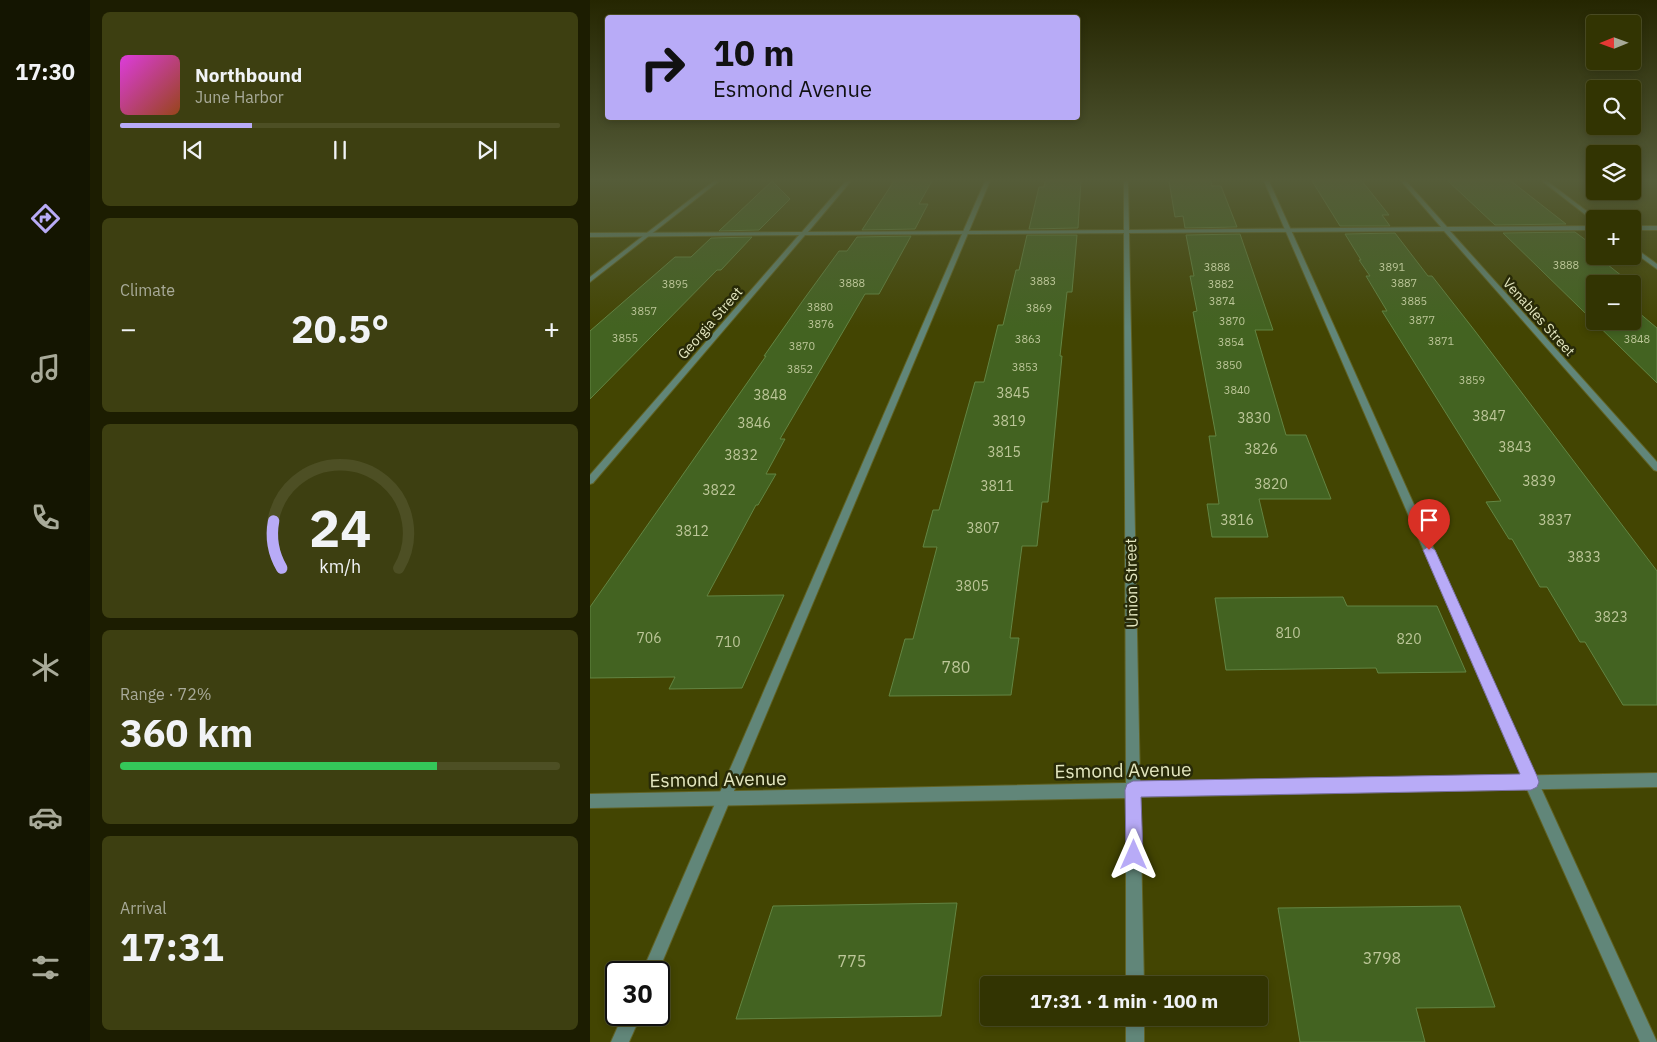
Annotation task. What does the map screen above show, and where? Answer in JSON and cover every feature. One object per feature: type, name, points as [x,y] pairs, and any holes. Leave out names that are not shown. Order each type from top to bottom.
[{"type":"street","points":[[590,280],[655,230]]},
{"type":"street","name":"Georgia Street","points":[[590,481],[808,230]]},
{"type":"street","points":[[1288,230],[1531,782],[1649,1042]]},
{"type":"street","name":"Venables Street","points":[[1445,230],[1657,468]]},
{"type":"street","points":[[590,235],[967,231],[1473,230]]},
{"type":"street","points":[[655,961],[967,231]]},
{"type":"street","name":"Union Street","points":[[1126,231],[1135,976]]},
{"type":"street","points":[[1641,255],[1657,267]]},
{"type":"street","name":"Esmond Avenue","points":[[590,801],[1657,780]]},
{"type":"street","points":[[620,1042],[627,1026]]},
{"type":"street","points":[[1135,1026],[1135,1042]]},
{"type":"building","points":[[720,230],[759,230],[759,230],[719,231]]},
{"type":"building","points":[[1575,232],[1586,240],[1586,265],[1608,265],[1621,275],[1586,275],[1586,314],[1503,233]]},
{"type":"building","points":[[1395,233],[1428,276],[1432,276],[1475,331],[1657,571],[1657,705],[1623,705],[1585,642],[1580,642],[1547,587],[1540,587],[1512,539],[1509,539],[1486,502],[1501,501],[1382,311],[1387,311],[1366,276],[1370,276],[1345,234]]},
{"type":"building","points":[[1240,234],[1273,330],[1255,330],[1286,435],[1306,435],[1331,499],[1259,499],[1268,537],[1212,537],[1207,504],[1219,504],[1209,436],[1216,436],[1193,312],[1197,311],[1190,276],[1194,276],[1186,235]]},
{"type":"building","points":[[1027,235],[1077,235],[1072,292],[1067,292],[1060,356],[1062,356],[1048,502],[1042,502],[1037,546],[1022,546],[1010,638],[1019,638],[1011,695],[889,696],[905,639],[913,639],[937,547],[923,547],[933,510],[939,510],[975,382],[984,382],[998,325],[1003,325],[1016,270],[1019,270]]},
{"type":"building","points":[[911,236],[879,294],[865,294],[780,439],[785,439],[766,474],[776,474],[758,505],[756,505],[707,596],[784,595],[742,688],[669,689],[675,677],[590,678],[590,607],[804,299],[839,251],[847,251],[857,237]]},
{"type":"building","points":[[752,237],[590,399],[590,331],[675,257],[691,257],[711,238]]},
{"type":"building","points":[[1641,315],[1657,328],[1657,383],[1603,330],[1641,330]]},
{"type":"building","points":[[1343,597],[1347,606],[1437,606],[1466,672],[1378,673],[1376,668],[1226,670],[1215,598]]},
{"type":"building","points":[[957,903],[941,1016],[736,1019],[773,906]]},
{"type":"building","points":[[1460,906],[1495,1007],[1416,1008],[1425,1042],[1300,1042],[1278,908]]},
{"type":"route","points":[[1134,855],[1133,790],[1531,782],[1429,550]]}]
